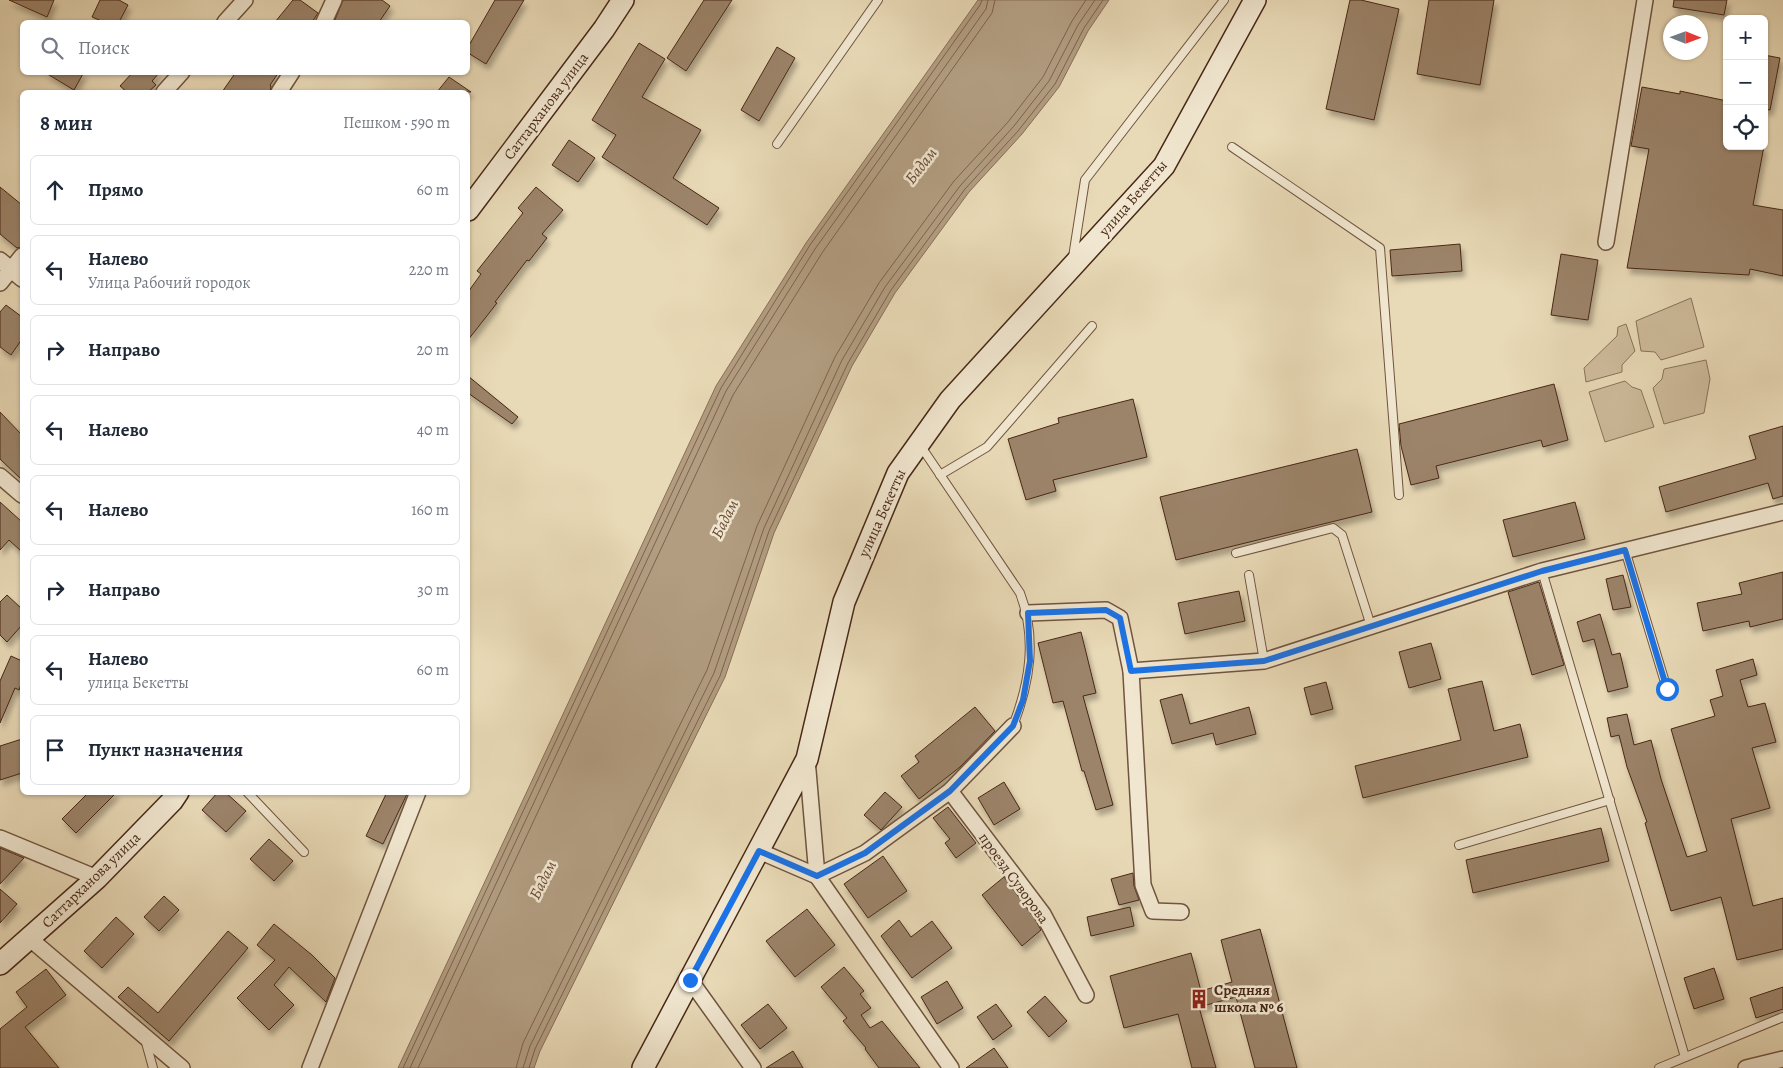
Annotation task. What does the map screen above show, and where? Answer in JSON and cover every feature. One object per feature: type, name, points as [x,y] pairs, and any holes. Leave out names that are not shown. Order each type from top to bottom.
[{"type":"street","points":[[227,20],[245,0]]},
{"type":"street","points":[[325,20],[334,0]]},
{"type":"street","name":"Саттарханова улица","points":[[470,207],[604,29],[623,0]]},
{"type":"street","name":"улица Бекетты","points":[[643,1068],[807,760],[844,602],[898,473],[950,400],[1164,166],[1254,0]]},
{"type":"street","points":[[1606,242],[1645,0]]},
{"type":"street","points":[[166,90],[179,75]]},
{"type":"street","points":[[280,90],[290,75]]},
{"type":"street","points":[[0,283],[20,259]]},
{"type":"street","points":[[0,476],[20,493]]},
{"type":"street","points":[[1131,671],[1264,661],[1542,571],[1783,512]]},
{"type":"street","points":[[1028,613],[1106,610],[1120,618],[1131,671],[1144,885],[1153,911],[1181,912]]},
{"type":"street","points":[[759,851],[817,876],[865,853],[950,791],[1013,726]]},
{"type":"street","points":[[807,760],[817,876],[951,1068]]},
{"type":"street","name":"проезд Суворова","points":[[950,791],[1043,914],[1086,995]]},
{"type":"street","name":"Саттарханова улица","points":[[0,964],[96,878],[176,795]]},
{"type":"street","points":[[310,1068],[417,795]]},
{"type":"street","points":[[0,838],[96,878]]},
{"type":"street","points":[[30,938],[182,1068]]},
{"type":"street","points":[[690,980],[753,1068]]},
{"type":"street","points":[[1746,1068],[1783,1059]]},
{"type":"lane","points":[[777,144],[878,0]]},
{"type":"lane","points":[[1071,267],[1085,180],[1224,0]]},
{"type":"lane","points":[[1232,147],[1380,248],[1398,495]]},
{"type":"lane","points":[[940,474],[987,447],[1092,326]]},
{"type":"lane","points":[[919,443],[1020,593],[1028,613],[1030,661],[1023,700],[1013,726]]},
{"type":"lane","points":[[1236,553],[1333,528],[1342,534],[1371,626]]},
{"type":"lane","points":[[1625,550],[1667,689]]},
{"type":"lane","points":[[1542,571],[1685,1057]]},
{"type":"lane","points":[[1249,574],[1264,661]]},
{"type":"lane","points":[[249,795],[304,852]]},
{"type":"lane","points":[[1459,845],[1610,800]]},
{"type":"lane","points":[[1659,1068],[1783,1017]]},
{"type":"lane","points":[[144,1034],[153,1068]]},
{"type":"shaded area","points":[[1691,298],[1704,347],[1661,360],[1655,352],[1641,351],[1636,321]]},
{"type":"shaded area","points":[[1626,324],[1635,351],[1622,365],[1622,372],[1586,382],[1584,368],[1617,336],[1618,327]]},
{"type":"shaded area","points":[[1706,360],[1710,379],[1704,413],[1664,424],[1653,388],[1662,379],[1664,369]]},
{"type":"shaded area","points":[[1625,381],[1632,387],[1641,390],[1654,427],[1605,442],[1589,392]]},
{"type":"water","name":"Бадам","points":[[978,0],[1109,0],[1088,31],[1059,87],[1022,134],[969,192],[895,293],[852,366],[774,533],[725,677],[540,1051],[534,1068],[398,1068],[716,386],[806,243]]},
{"type":"building","points":[[9,0],[54,0],[47,17]]},
{"type":"building","points":[[100,0],[119,0],[128,5],[120,20],[99,20],[92,17]]},
{"type":"building","points":[[293,0],[300,0],[318,13],[313,20],[277,20]]},
{"type":"building","points":[[343,0],[382,0],[390,6],[380,20],[335,20]]},
{"type":"building","points":[[495,0],[524,0],[486,64],[470,54],[470,44]]},
{"type":"building","points":[[704,0],[732,0],[686,71],[667,58]]},
{"type":"building","points":[[1350,0],[1361,0],[1399,9],[1374,120],[1326,109]]},
{"type":"building","points":[[1429,0],[1494,0],[1480,85],[1417,74]]},
{"type":"building","points":[[1674,0],[1727,0],[1724,15],[1673,7]]},
{"type":"building","points":[[639,43],[665,59],[642,97],[701,130],[673,178],[719,208],[707,225],[602,157],[616,135],[592,120]]},
{"type":"building","points":[[777,47],[795,58],[759,121],[741,110]]},
{"type":"building","points":[[1768,56],[1780,58],[1770,110],[1768,110]]},
{"type":"building","points":[[49,75],[82,75],[74,90]]},
{"type":"building","points":[[130,75],[157,75],[152,81],[156,85],[150,90],[125,90],[120,86]]},
{"type":"building","points":[[234,75],[277,75],[270,85],[270,90],[223,90]]},
{"type":"building","points":[[449,77],[468,90],[439,90]]},
{"type":"building","points":[[1642,87],[1680,94],[1680,91],[1723,100],[1723,150],[1763,150],[1753,205],[1783,210],[1783,276],[1750,269],[1749,275],[1627,268],[1649,149],[1631,146]]},
{"type":"building","points":[[569,140],[595,158],[578,182],[552,165]]},
{"type":"building","points":[[0,187],[20,203],[20,247],[17,248],[0,234]]},
{"type":"building","points":[[536,187],[563,210],[542,234],[547,238],[529,261],[527,260],[470,337],[470,289],[481,274],[477,271],[523,213],[518,208]]},
{"type":"building","points":[[1460,244],[1462,271],[1392,276],[1390,250]]},
{"type":"building","points":[[1561,254],[1598,260],[1588,320],[1551,315]]},
{"type":"building","points":[[6,305],[20,316],[20,342],[11,355],[0,347],[0,312]]},
{"type":"building","points":[[470,378],[518,417],[512,424],[470,394]]},
{"type":"building","points":[[1554,384],[1568,440],[1543,447],[1541,440],[1436,466],[1439,478],[1411,485],[1401,446],[1399,424]]},
{"type":"building","points":[[1133,399],[1147,457],[1053,480],[1056,491],[1026,500],[1008,439],[1059,423],[1058,418]]},
{"type":"building","points":[[0,412],[20,433],[20,478],[0,459]]},
{"type":"building","points":[[1783,426],[1783,496],[1773,499],[1768,483],[1666,512],[1659,487],[1756,459],[1749,436]]},
{"type":"building","points":[[1357,449],[1372,512],[1176,560],[1160,497]]},
{"type":"building","points":[[0,502],[20,520],[20,550],[9,540],[0,550]]},
{"type":"building","points":[[1575,502],[1585,539],[1513,557],[1503,520]]},
{"type":"building","points":[[1783,572],[1783,619],[1750,627],[1749,621],[1703,631],[1697,603],[1742,594],[1739,583]]},
{"type":"building","points":[[1623,575],[1631,607],[1613,610],[1606,579]]},
{"type":"building","points":[[1539,582],[1564,665],[1532,675],[1508,592]]},
{"type":"building","points":[[1239,591],[1245,621],[1185,634],[1178,603]]},
{"type":"building","points":[[7,595],[20,607],[20,627],[7,642],[0,635],[0,602]]},
{"type":"building","points":[[1600,614],[1612,655],[1620,653],[1628,687],[1608,692],[1594,639],[1583,642],[1577,622]]},
{"type":"building","points":[[1081,632],[1096,693],[1083,696],[1113,805],[1096,810],[1084,771],[1082,771],[1063,701],[1053,703],[1038,643]]},
{"type":"building","points":[[1431,643],[1441,679],[1409,688],[1399,652]]},
{"type":"building","points":[[11,656],[20,660],[20,687],[19,690],[15,688],[0,723],[0,681]]},
{"type":"building","points":[[1753,659],[1757,675],[1740,680],[1748,707],[1765,703],[1776,742],[1752,748],[1770,808],[1731,819],[1753,906],[1783,898],[1783,949],[1737,960],[1721,897],[1671,911],[1645,823],[1647,822],[1627,767],[1619,735],[1611,737],[1607,718],[1627,714],[1634,745],[1651,740],[1661,779],[1687,857],[1707,851],[1671,729],[1715,716],[1710,700],[1723,696],[1716,670]]},
{"type":"building","points":[[1482,681],[1494,731],[1520,724],[1528,757],[1363,798],[1355,766],[1461,740],[1448,689]]},
{"type":"building","points":[[1326,682],[1333,709],[1311,715],[1304,688]]},
{"type":"building","points":[[1182,694],[1190,724],[1249,707],[1256,734],[1216,745],[1213,733],[1172,744],[1160,700]]},
{"type":"building","points":[[975,707],[995,731],[960,767],[919,799],[901,776],[919,762],[915,756]]},
{"type":"building","points":[[20,740],[20,774],[0,780],[0,746]]},
{"type":"building","points":[[1004,782],[1020,809],[994,825],[978,798]]},
{"type":"building","points":[[885,792],[902,807],[881,830],[864,815]]},
{"type":"building","points":[[86,795],[114,795],[76,833],[62,819]]},
{"type":"building","points":[[215,795],[228,795],[246,811],[226,832],[202,810]]},
{"type":"building","points":[[386,795],[407,795],[383,844],[366,836]]},
{"type":"building","points":[[948,807],[976,843],[956,858],[945,843],[950,839],[933,818]]},
{"type":"building","points":[[1601,828],[1609,861],[1473,893],[1466,860]]},
{"type":"building","points":[[269,839],[293,861],[274,881],[250,859]]},
{"type":"building","points":[[0,848],[24,858],[0,884]]},
{"type":"building","points":[[883,856],[907,891],[868,918],[844,884]]},
{"type":"building","points":[[1133,873],[1134,886],[1139,900],[1119,905],[1111,879]]},
{"type":"building","points":[[1004,877],[1041,930],[1022,946],[982,895]]},
{"type":"building","points":[[0,889],[17,904],[0,923]]},
{"type":"building","points":[[164,896],[179,910],[159,931],[144,917]]},
{"type":"building","points":[[1130,907],[1134,926],[1091,936],[1087,917]]},
{"type":"building","points":[[807,909],[835,945],[795,977],[766,941]]},
{"type":"building","points":[[116,917],[134,934],[102,968],[84,951]]},
{"type":"building","points":[[899,920],[911,937],[932,921],[952,948],[912,978],[881,936]]},
{"type":"building","points":[[274,924],[312,955],[335,978],[326,1002],[289,967],[274,985],[294,1005],[269,1030],[237,998],[275,960],[257,945]]},
{"type":"building","name":"Средняя школа № 6","points":[[1260,929],[1297,1068],[1255,1068],[1236,997],[1199,1007],[1216,1068],[1192,1068],[1178,1014],[1124,1028],[1110,976],[1191,953],[1201,991],[1232,982],[1221,940]]},
{"type":"building","points":[[228,931],[248,948],[169,1041],[118,997],[128,987],[158,1013]]},
{"type":"building","points":[[844,967],[864,991],[860,994],[871,1008],[861,1015],[870,1028],[882,1021],[920,1068],[879,1068],[866,1048],[843,1021],[847,1018],[821,987]]},
{"type":"building","points":[[1714,968],[1724,999],[1694,1009],[1684,978]]},
{"type":"building","points":[[46,969],[66,995],[25,1027],[59,1068],[0,1068],[0,1029],[27,1007],[16,992]]},
{"type":"building","points":[[947,981],[963,1008],[937,1024],[921,997]]},
{"type":"building","points":[[1783,987],[1783,1009],[1756,1018],[1750,998]]},
{"type":"building","points":[[1045,996],[1067,1021],[1049,1037],[1027,1012]]},
{"type":"building","points":[[768,1004],[787,1028],[760,1049],[741,1025]]},
{"type":"building","points":[[996,1004],[1012,1026],[993,1040],[977,1017]]},
{"type":"building","points":[[994,1048],[1008,1068],[966,1068]]},
{"type":"building","points":[[793,1051],[803,1068],[766,1068]]},
{"type":"place","name":"Средняя школа № 6","points":[[1199,999]]},
{"type":"route","points":[[690,980],[759,851],[817,876],[865,853],[950,791],[1013,726],[1023,700],[1030,661],[1028,613],[1106,610],[1120,618],[1131,671],[1264,661],[1542,571],[1625,550],[1667,689]]}]
